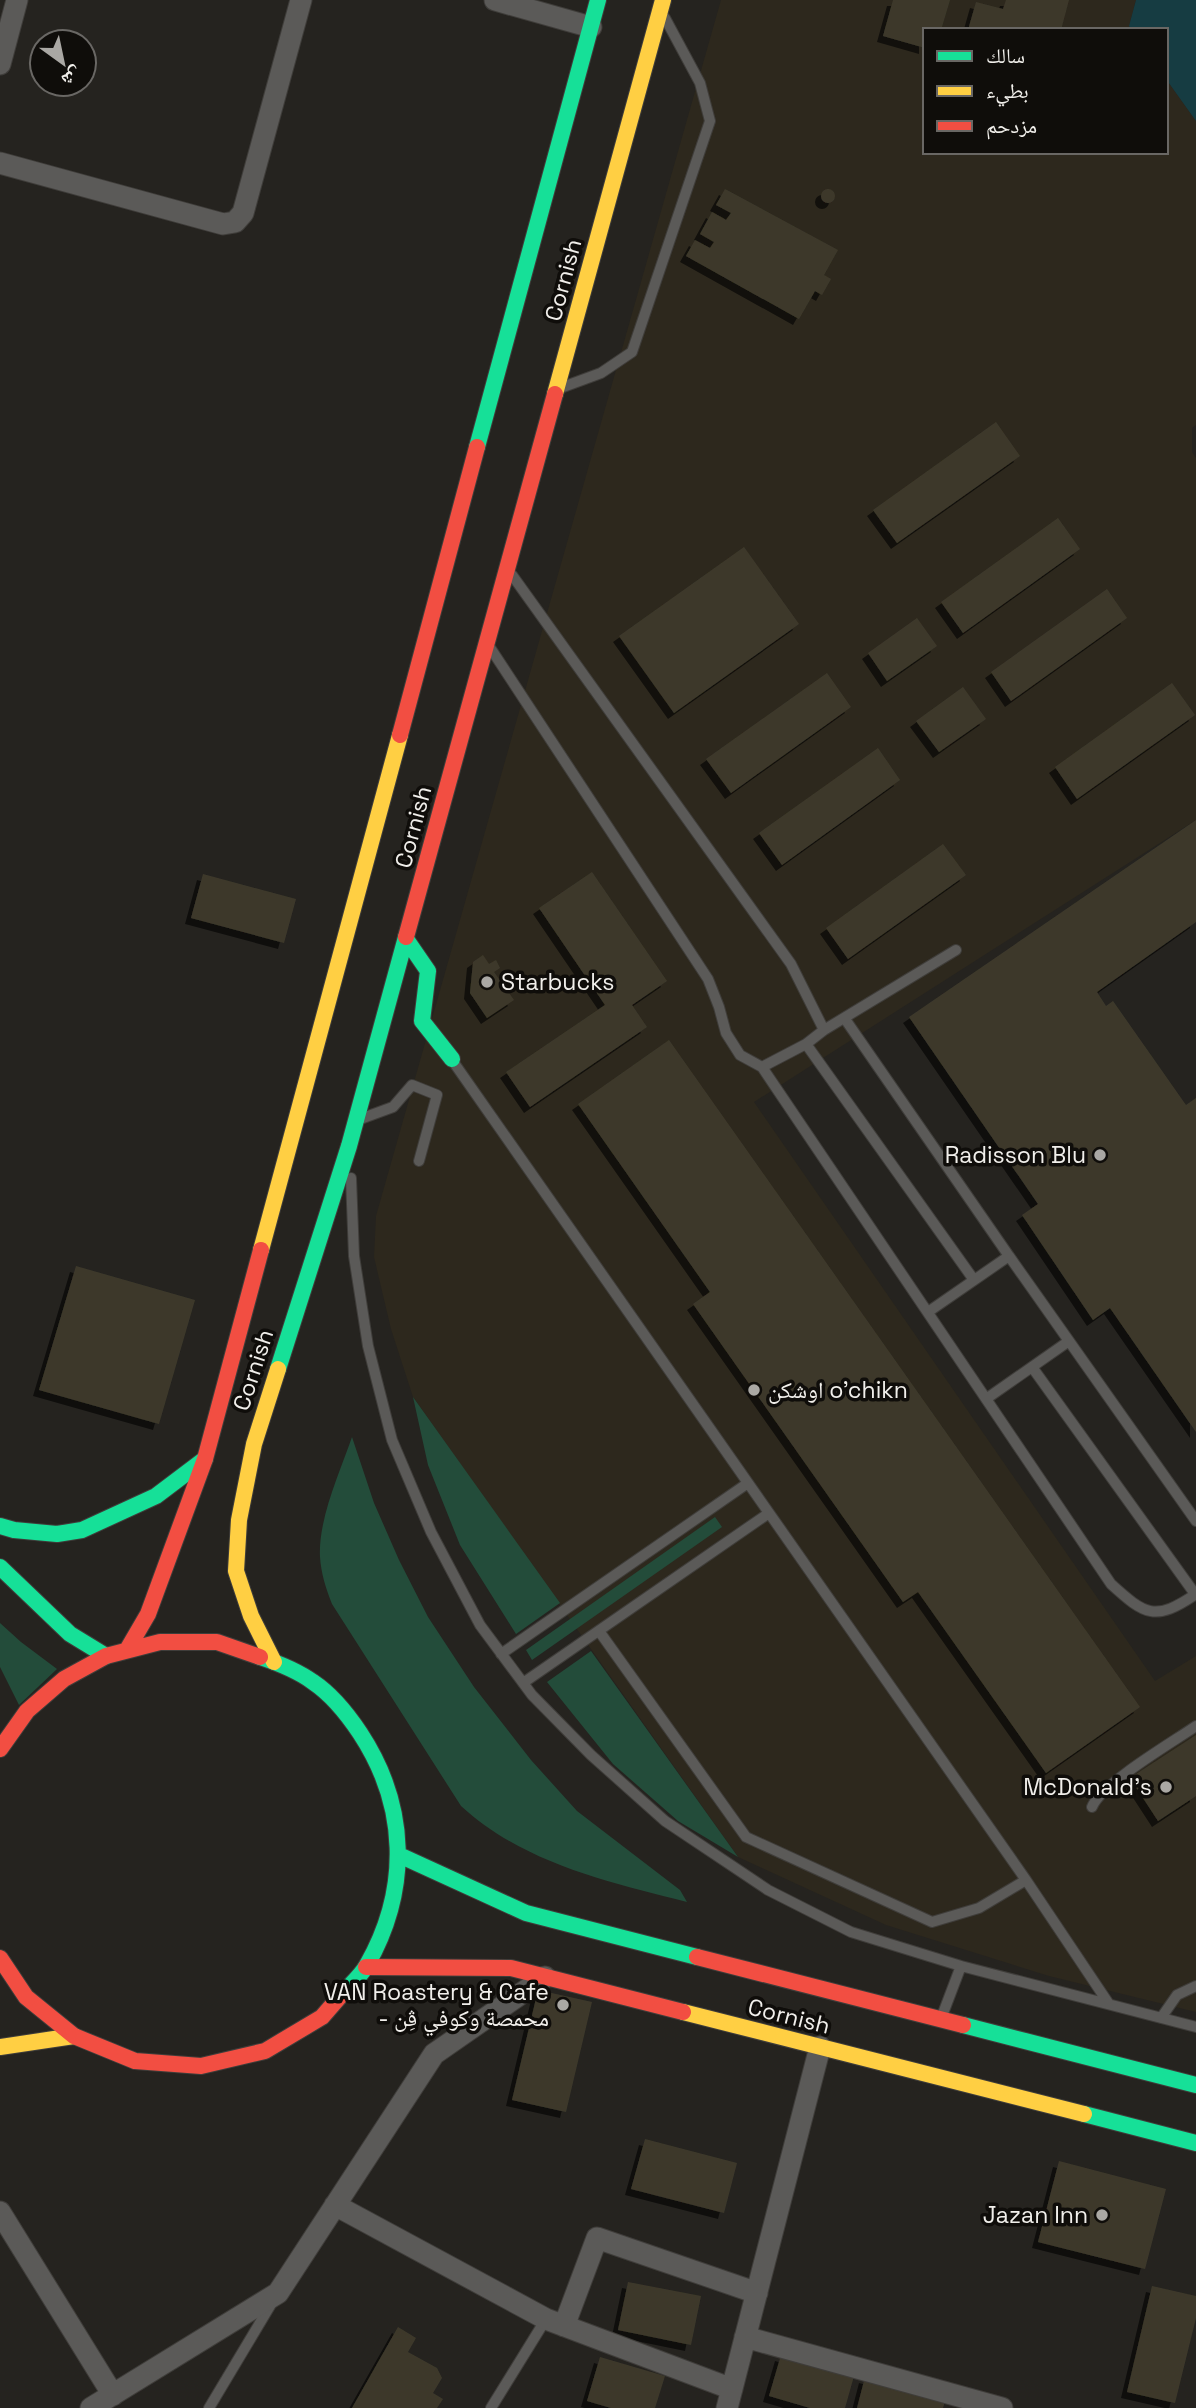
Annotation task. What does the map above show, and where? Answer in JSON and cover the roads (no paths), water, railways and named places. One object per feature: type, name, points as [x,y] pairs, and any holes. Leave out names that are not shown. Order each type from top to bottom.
[{"type":"main road","name":"Cornish","points":[[127,1650],[148,1614],[205,1459],[598,0]]},
{"type":"main road","name":"Cornish","points":[[274,1662],[251,1616],[236,1571],[239,1520],[254,1444],[357,1120],[662,5]]},
{"type":"main road","points":[[406,939],[428,971],[422,1021],[452,1059]]},
{"type":"main road","points":[[0,1527],[14,1531],[57,1534],[82,1530],[156,1496],[205,1459]]},
{"type":"main road","points":[[0,1567],[70,1634],[106,1656]]},
{"type":"main road","points":[[0,1749],[27,1710],[64,1679],[106,1656],[160,1642],[217,1643],[274,1662],[314,1682],[350,1717],[377,1758],[394,1805],[399,1854],[390,1913],[366,1967],[322,2017],[265,2051],[201,2066],[135,2061],[74,2036],[26,1997],[0,1958]]},
{"type":"main road","name":"Cornish","points":[[399,1854],[526,1913],[1196,2085]]},
{"type":"main road","name":"Cornish","points":[[366,1967],[511,1968],[1196,2143]]},
{"type":"main road","points":[[0,2047],[74,2036]]},
{"type":"street","points":[[0,64],[17,0]]},
{"type":"street","points":[[0,163],[223,224],[234,222],[243,213],[301,0]]},
{"type":"street","points":[[495,0],[590,27]]},
{"type":"street","points":[[91,2408],[278,2293],[434,2054],[545,1977]]},
{"type":"street","points":[[335,2205],[555,2322],[729,2398],[820,2047]]},
{"type":"street","points":[[0,2212],[113,2395]]},
{"type":"street","points":[[555,2322],[597,2238],[757,2293]]},
{"type":"street","points":[[745,2337],[998,2407]]},
{"type":"lane","points":[[557,390],[601,373],[632,352],[710,121],[700,83],[662,5]]},
{"type":"lane","points":[[508,568],[791,964],[824,1030]]},
{"type":"lane","points":[[487,644],[708,979],[726,1033],[740,1055],[762,1067],[1111,1584],[1135,1605],[1154,1613],[1177,1607],[1196,1594],[1032,1367]]},
{"type":"lane","points":[[762,1067],[806,1044],[824,1030],[956,950]]},
{"type":"lane","points":[[845,1019],[1196,1521]]},
{"type":"lane","points":[[806,1044],[974,1280]]},
{"type":"lane","points":[[452,1059],[1026,1880],[1109,2004]]},
{"type":"lane","points":[[357,1120],[393,1107],[412,1085],[437,1095],[419,1161]]},
{"type":"lane","points":[[349,1146],[354,1256],[368,1346],[392,1440],[430,1532],[480,1625],[523,1683],[592,1755],[666,1821],[768,1891],[851,1932],[961,1966],[1196,2027]]},
{"type":"lane","points":[[928,1312],[1009,1256]]},
{"type":"lane","points":[[986,1399],[1069,1341]]},
{"type":"lane","points":[[501,1654],[748,1483]]},
{"type":"lane","points":[[523,1683],[769,1513]]},
{"type":"lane","points":[[599,1631],[746,1837],[932,1922],[979,1908],[1026,1880]]},
{"type":"lane","points":[[1092,1807],[1095,1799],[1115,1782],[1196,1726]]},
{"type":"lane","points":[[941,2019],[961,1966]]},
{"type":"lane","points":[[1161,2018],[1177,1994],[1196,1986]]},
{"type":"lane","points":[[209,2408],[278,2293]]},
{"type":"lane","points":[[491,2408],[555,2322]]},
{"type":"water","points":[[1136,0],[1196,0],[1196,121],[1168,82],[1168,28],[1129,26]]},
{"type":"place","name":"Starbucks","points":[[487,982]]},
{"type":"place","name":"Radisson Blu","points":[[1100,1155]]},
{"type":"place","name":"اوشكن o'chikn","points":[[754,1390]]},
{"type":"place","name":"McDonald's","points":[[1166,1787]]},
{"type":"place","name":"VAN Roastery & Cafe - محمصة وكوفي ڤِن","points":[[563,2005]]},
{"type":"place","name":"Jazan Inn","points":[[1102,2215]]}]
